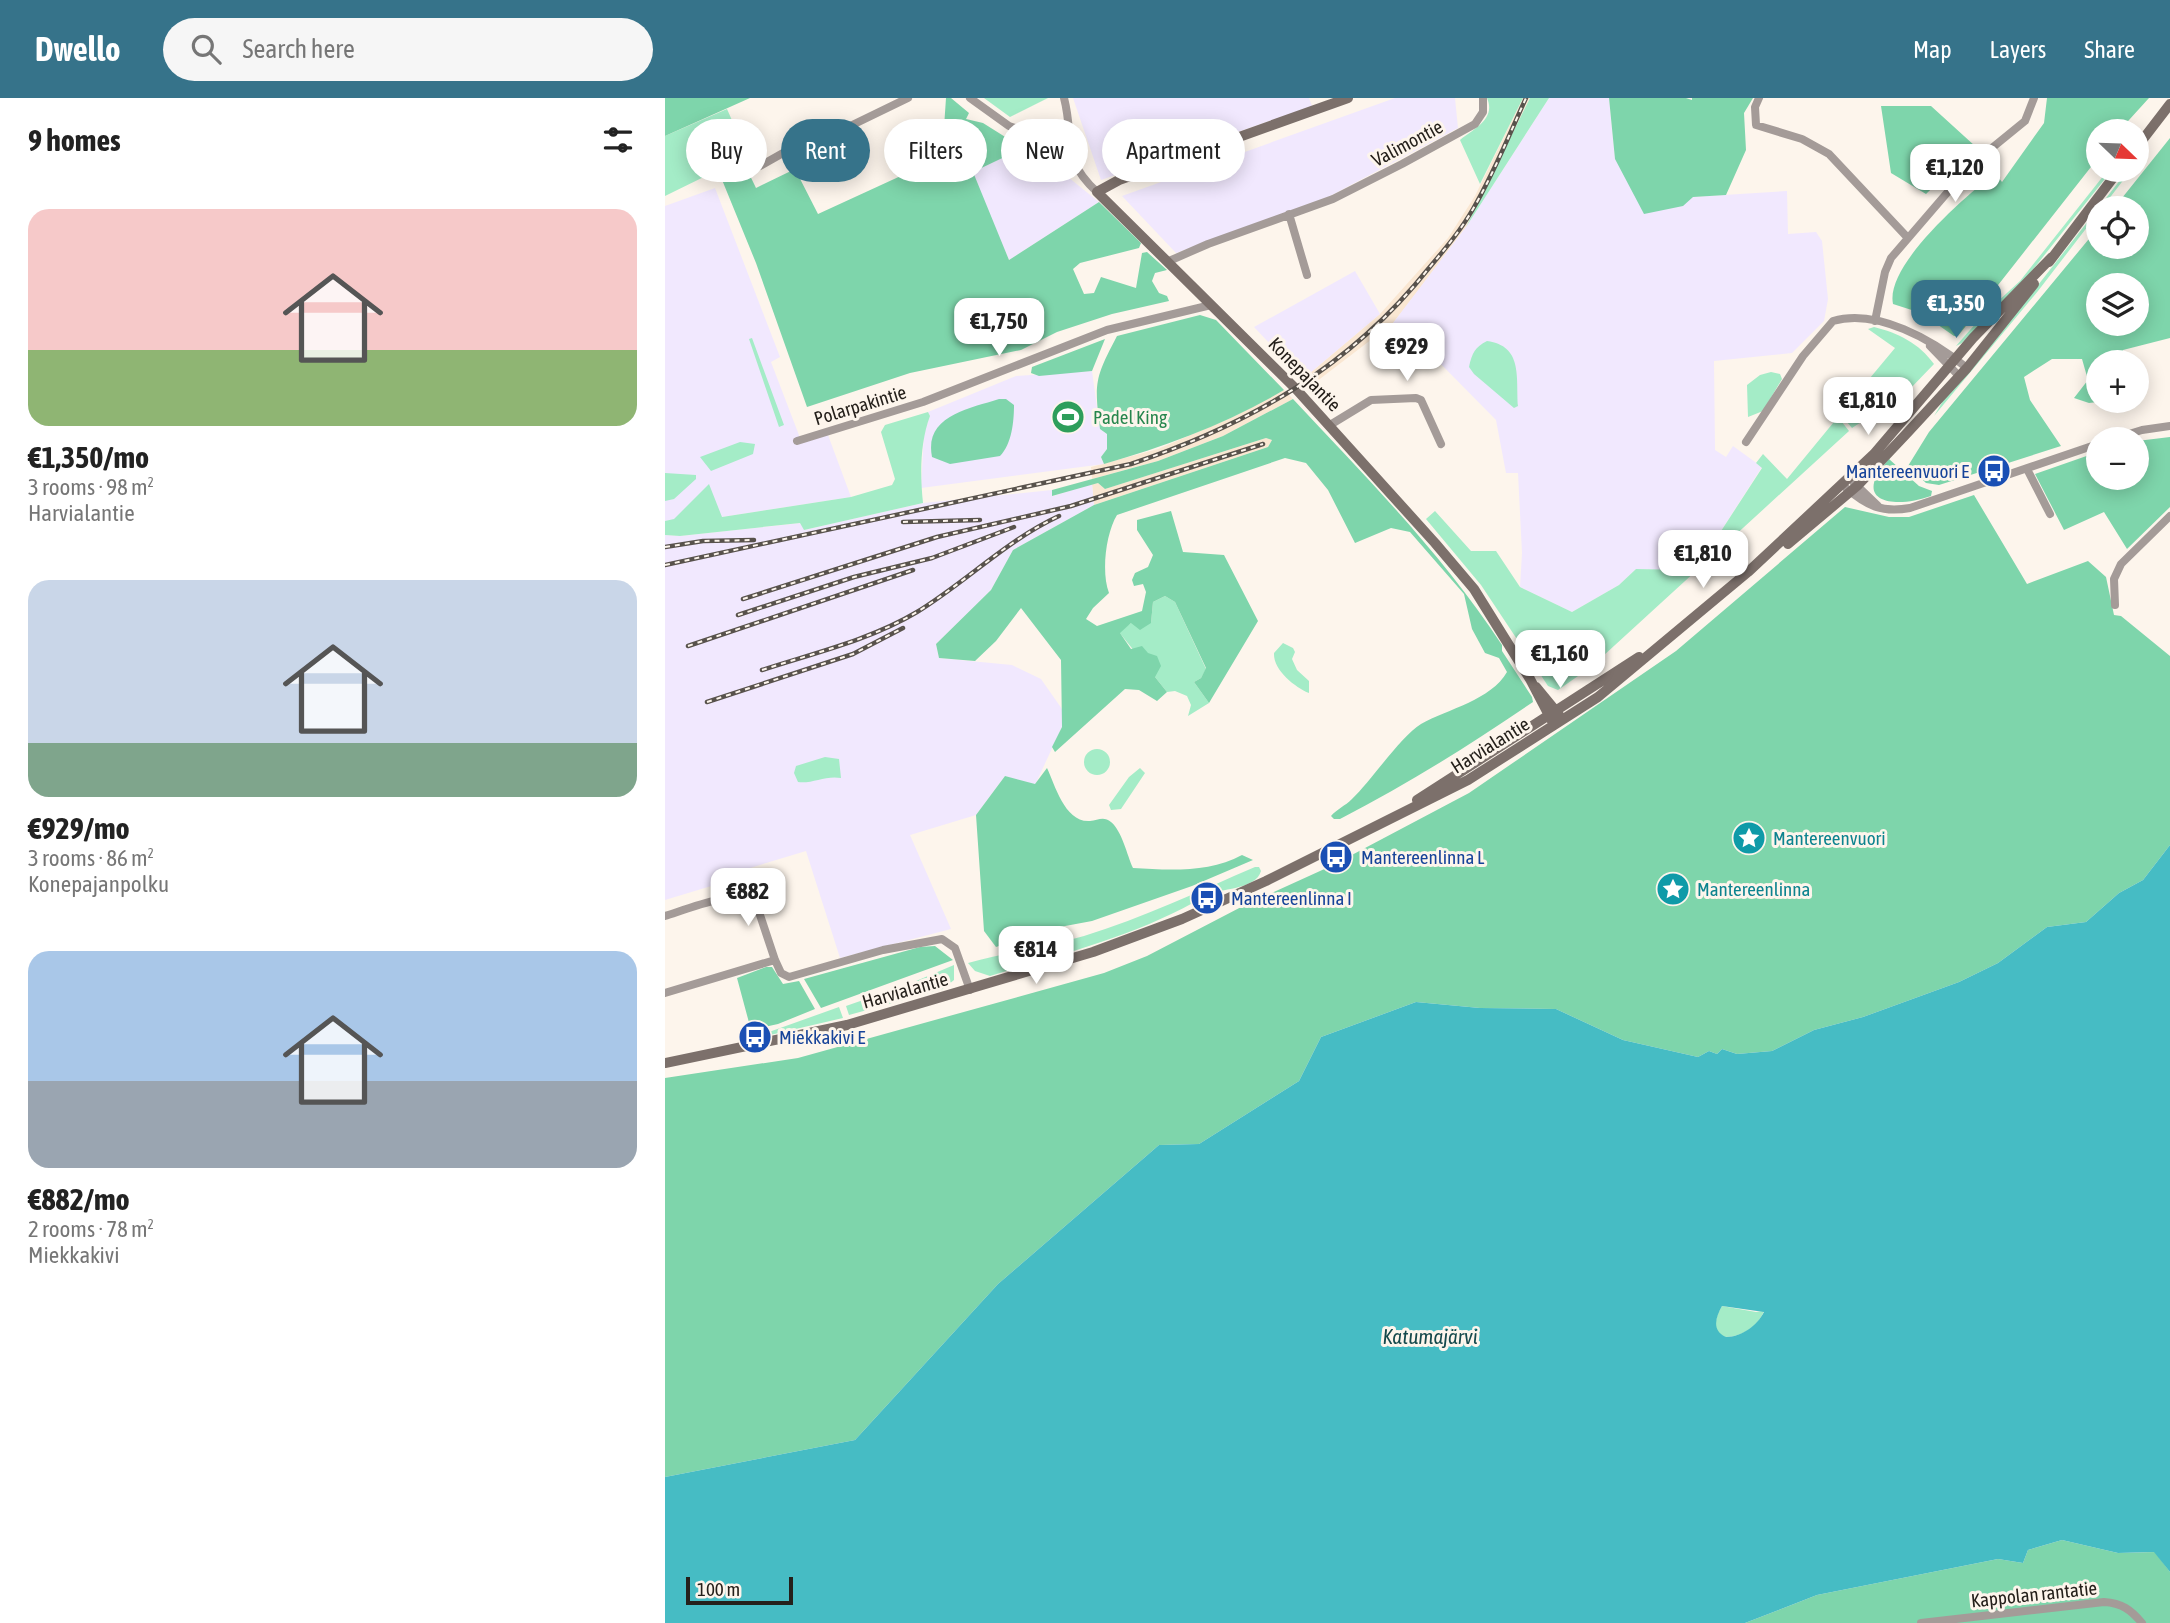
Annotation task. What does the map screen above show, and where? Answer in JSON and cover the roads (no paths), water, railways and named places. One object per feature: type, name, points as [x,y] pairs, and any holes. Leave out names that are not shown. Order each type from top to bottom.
[{"type":"main road","points":[[1097,192],[1119,180],[1348,98]]},
{"type":"main road","points":[[2149,131],[2170,104]]},
{"type":"main road","name":"Harvialantie","points":[[665,1063],[847,1025],[1093,952],[1182,919],[1378,825],[1624,677],[1748,572],[1784,548],[1963,372],[2020,304],[2110,182]]},
{"type":"main road","name":"Konepajantie","points":[[1097,192],[1169,261],[1330,425],[1474,589],[1554,718]]},
{"type":"main road","name":"Harvialantie","points":[[1849,485],[1952,362],[2053,257]]},
{"type":"street","points":[[767,162],[783,153],[809,146],[908,98]]},
{"type":"street","points":[[970,98],[1001,121]]},
{"type":"street","name":"Konepajantie","points":[[1064,98],[1066,119]]},
{"type":"street","name":"Valimontie","points":[[1169,261],[1207,244],[1333,199],[1464,131],[1481,118],[1483,98]]},
{"type":"street","points":[[1759,98],[1755,107],[1756,125],[1802,139],[1829,154],[1907,237]]},
{"type":"street","points":[[1875,321],[1885,272],[1891,258],[1972,165],[2025,121],[2034,98]]},
{"type":"street","name":"Konepajantie","points":[[1088,182],[1097,192]]},
{"type":"street","points":[[1289,214],[1307,275]]},
{"type":"street","name":"Polarpakintie","points":[[797,441],[954,391],[1107,330],[1212,305]]},
{"type":"street","points":[[1746,442],[1826,327],[1843,318],[1875,321],[1896,327],[1926,341],[1963,372]]},
{"type":"street","points":[[1330,425],[1371,400],[1416,398],[1420,400],[1441,444]]},
{"type":"street","points":[[2149,429],[2170,426]]},
{"type":"street","points":[[1849,485],[1863,503],[1883,510],[1910,508],[2086,448]]},
{"type":"street","points":[[2027,469],[2050,514]]},
{"type":"street","points":[[2115,605],[2114,579],[2120,564],[2170,516]]},
{"type":"street","points":[[665,916],[729,898],[747,898],[758,909],[775,960],[783,974],[794,976],[883,950],[941,939],[955,948],[970,990]]},
{"type":"street","points":[[665,993],[775,960]]},
{"type":"street","name":"Kappolan rantatie","points":[[1921,1623],[2104,1602],[2122,1605],[2143,1623]]},
{"type":"water","name":"Katumajärvi","points":[[2170,845],[2170,1572],[2154,1552],[2118,1553],[2062,1540],[2028,1550],[2023,1563],[1998,1559],[1817,1595],[1745,1623],[665,1623],[665,1477],[855,1440],[998,1284],[1159,1145],[1199,1144],[1299,1081],[1321,1037],[1416,1002],[1480,1008],[1556,1009],[1623,1040],[1698,1057],[1709,1051],[1717,1054],[1722,1049],[1737,1054],[1772,1051],[1814,1030],[1863,1017],[1959,982],[1998,963],[2047,927],[2086,922],[2119,893],[2143,880]],"holes":[[[1722,1306],[1764,1312],[1753,1326],[1743,1333],[1726,1337],[1718,1331],[1717,1319]]]},
{"type":"railway","points":[[665,565],[1131,464],[1217,431],[1256,411],[1331,363],[1365,335],[1429,268],[1473,209],[1495,168],[1526,98]]},
{"type":"railway","points":[[743,599],[937,537],[1071,506],[1263,444]]},
{"type":"railway","points":[[762,670],[841,645],[899,622],[935,600],[1022,537],[1059,516]]},
{"type":"railway","points":[[903,522],[980,520]]},
{"type":"railway","points":[[738,615],[854,577],[932,558],[1014,527]]},
{"type":"railway","points":[[665,547],[703,541],[754,540]]},
{"type":"railway","points":[[688,646],[913,570]]},
{"type":"railway","points":[[707,702],[853,654],[903,628]]},
{"type":"place","name":"Padel King","points":[[1068,417]]},
{"type":"place","name":"Mantereenvuori E","points":[[1994,471]]},
{"type":"place","name":"Mantereenvuori","points":[[1749,838]]},
{"type":"place","name":"Mantereenlinna L","points":[[1336,857]]},
{"type":"place","name":"Mantereenlinna","points":[[1673,889]]},
{"type":"place","name":"Mantereenlinna I","points":[[1207,898]]},
{"type":"place","name":"Miekkakivi E","points":[[755,1037]]}]
